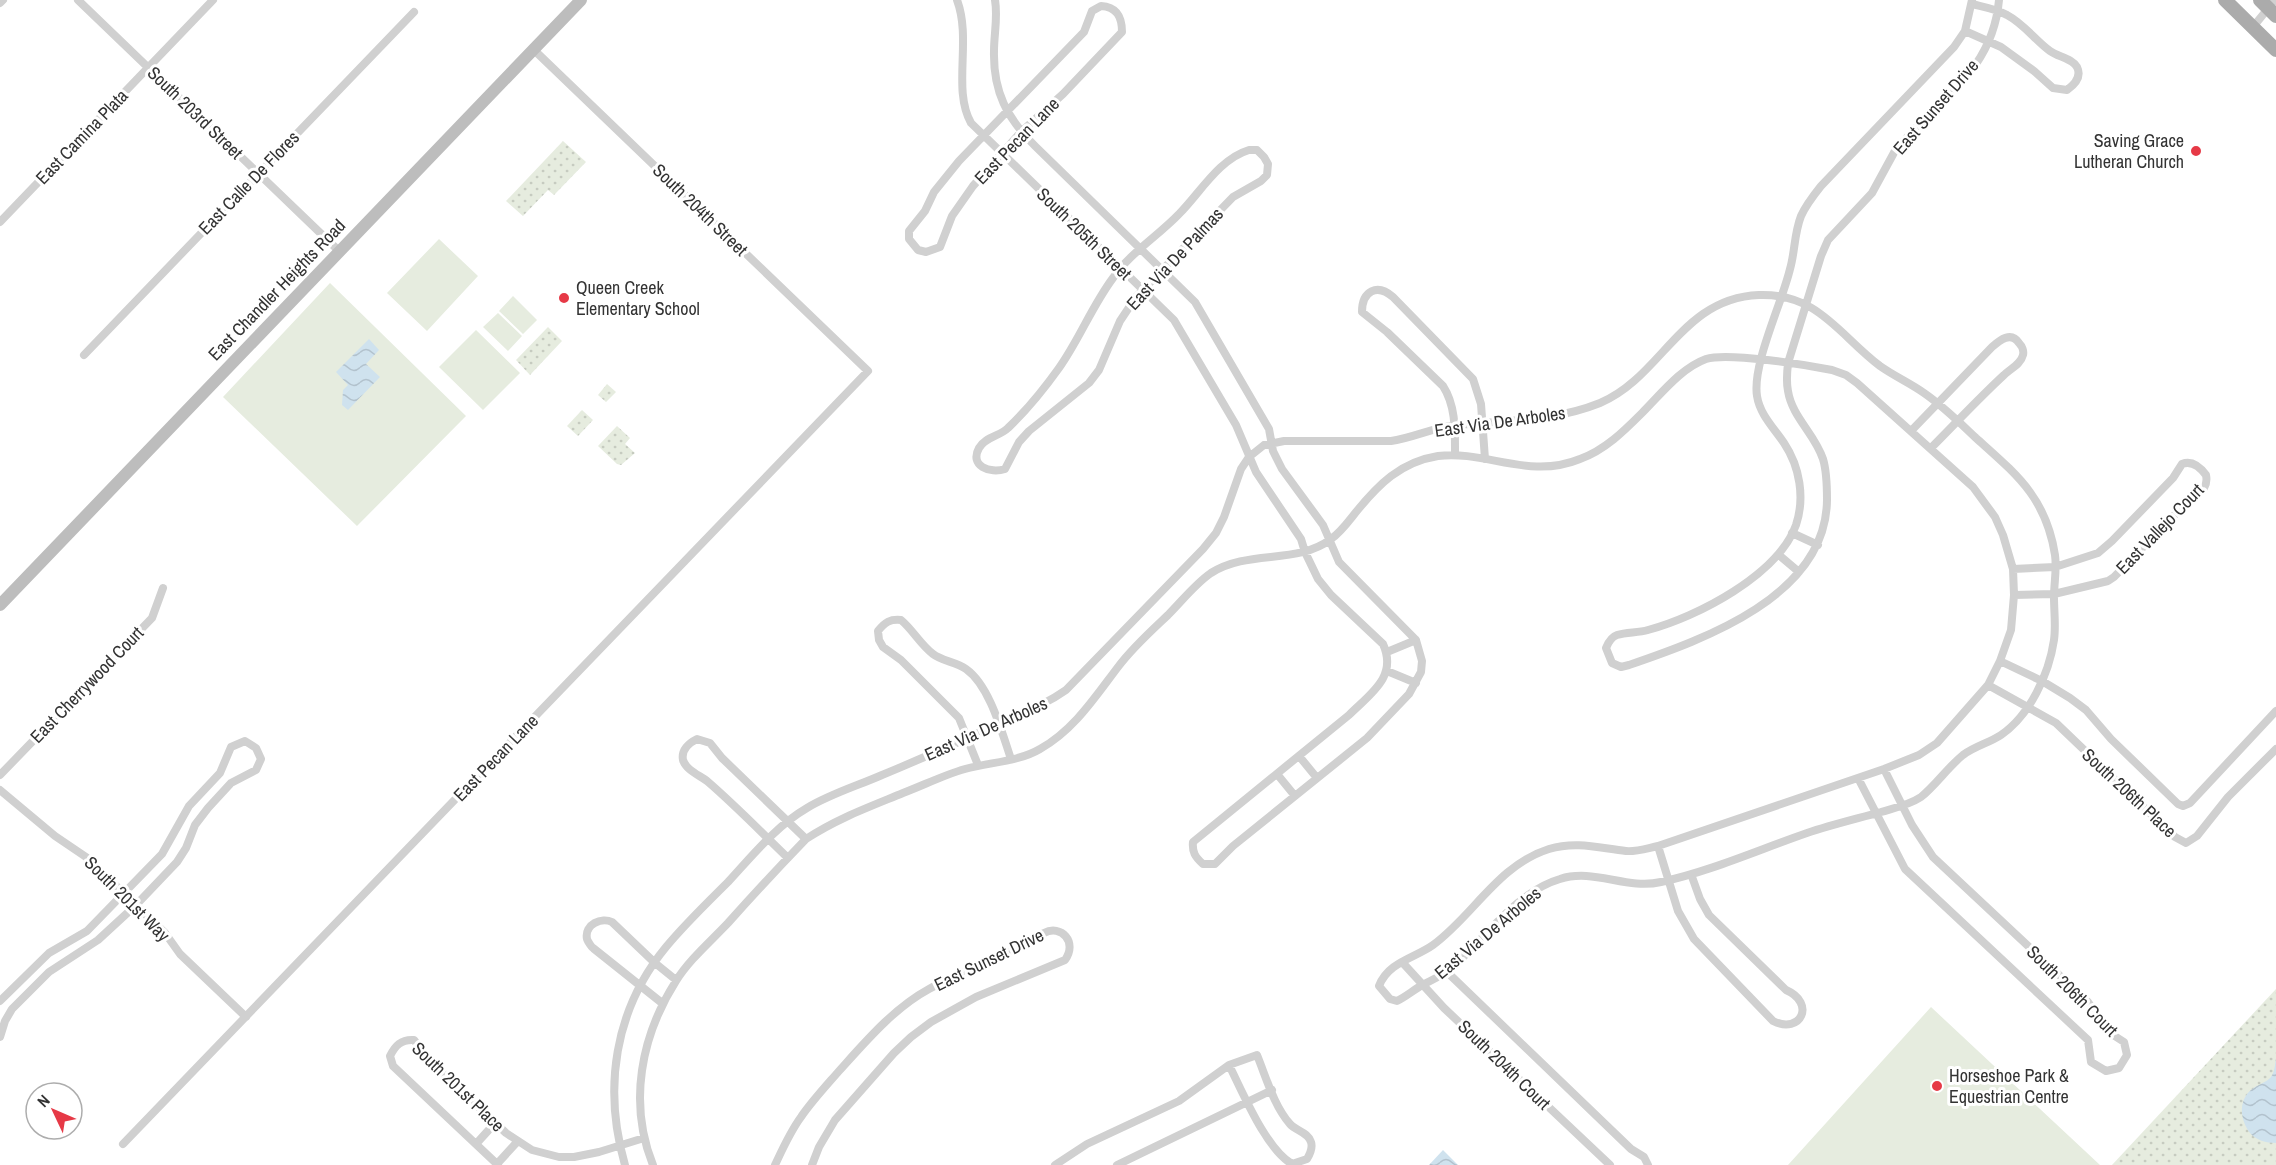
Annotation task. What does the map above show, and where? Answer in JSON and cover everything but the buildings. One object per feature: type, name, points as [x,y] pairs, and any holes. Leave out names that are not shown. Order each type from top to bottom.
[{"type":"main road","name":"East Chandler Heights Road","points":[[0,605],[581,0]]},
{"type":"main road","points":[[2224,0],[2276,50]]},
{"type":"street","points":[[0,3],[3,0]]},
{"type":"street","name":"South 203rd Street","points":[[78,0],[339,251]]},
{"type":"street","name":"East Camina Plata","points":[[0,222],[213,0]]},
{"type":"street","name":"South 205th Street","points":[[957,0],[964,33],[964,105],[971,123],[1168,314],[1182,332],[1236,425],[1256,472],[1301,539],[1312,569],[1323,586],[1383,644],[1387,652]]},
{"type":"street","name":"South 205th Street","points":[[995,0],[997,10],[994,50],[995,77],[1006,112],[1021,132],[1191,297],[1202,312],[1269,429],[1273,451],[1282,469],[1323,525],[1339,562],[1416,640]]},
{"type":"street","name":"East Sunset Drive","points":[[1818,545],[1827,506],[1826,475],[1818,447],[1790,402],[1787,389],[1788,363],[1821,256],[1828,240],[1872,193],[1896,149],[1976,64],[1989,41],[1998,11],[1998,0]]},
{"type":"street","points":[[1965,31],[2013,55],[2053,88],[2067,90],[2075,84],[2079,76],[2077,66],[2050,51],[2018,22],[1998,11],[1972,2]]},
{"type":"street","name":"East Sunset Drive","points":[[1799,572],[1783,588],[1754,609],[1726,627],[1692,643],[1621,667],[1612,663],[1607,656],[1606,648],[1609,641],[1617,635],[1649,630],[1699,610],[1755,577],[1779,555],[1792,533],[1799,512],[1798,475],[1787,448],[1772,428],[1759,404],[1757,393],[1760,360],[1790,269],[1796,233],[1809,201],[1821,186],[1942,61],[1965,31],[1972,2]]},
{"type":"street","name":"East Pecan Lane","points":[[1101,6],[1118,12],[1122,21],[1122,32],[1063,94],[1021,132],[962,199],[952,216],[940,247],[933,251],[918,250],[909,239],[909,231],[925,211],[934,192],[1006,112],[1084,32],[1092,11],[1101,6]]},
{"type":"street","points":[[2253,27],[2270,6]]},
{"type":"street","name":"East Calle De Flores","points":[[84,355],[414,12]]},
{"type":"street","name":"South 204th Street","points":[[533,49],[868,371]]},
{"type":"street","name":"East Via De Palmas","points":[[1249,150],[1257,150],[1264,157],[1268,164],[1267,175],[1233,197],[1128,308],[1099,370],[1089,383],[1029,431],[1019,442],[1005,469],[996,472],[989,471],[976,458],[977,450],[982,442],[1008,428],[1038,395],[1060,368],[1107,286],[1120,268],[1141,249],[1179,214],[1229,160],[1240,152],[1249,150]]},
{"type":"street","points":[[1455,455],[1452,405],[1443,386],[1387,332],[1362,312],[1362,303],[1374,290],[1387,291],[1467,371],[1477,389],[1484,424],[1485,459]]},
{"type":"street","name":"East Via De Arboles","points":[[1272,442],[1391,441],[1455,425],[1548,418],[1574,412],[1603,402],[1618,393],[1631,383],[1693,320],[1707,310],[1725,302],[1757,296],[1781,298],[1807,306]]},
{"type":"street","points":[[1807,306],[1822,313],[1875,362],[1922,391],[1958,421]]},
{"type":"street","points":[[1788,363],[1832,370],[1846,375],[1931,448],[2020,361],[2024,353],[2021,345],[2016,339],[2010,337],[1999,341],[1911,430]]},
{"type":"street","name":"East Via De Arboles","points":[[650,1164],[640,1110],[642,1071],[645,1048],[662,1003],[676,980],[806,839],[848,815],[958,771],[1022,757],[1038,751],[1065,730],[1094,700],[1124,659],[1209,575],[1235,562],[1305,552],[1330,541],[1389,476],[1419,461],[1455,455],[1530,466],[1563,465],[1579,460],[1610,442],[1676,379],[1705,359],[1719,356],[1788,363]]},
{"type":"street","name":"East Pecan Lane","points":[[123,1144],[868,371]]},
{"type":"street","name":"East Via De Arboles","points":[[1931,448],[1961,474],[1995,517],[2013,569],[2014,595],[2011,630],[2000,661],[1988,685],[1937,742],[1918,754],[1884,769],[1658,846],[1628,851],[1590,844],[1572,844],[1529,857],[1491,887],[1441,939],[1402,962],[1382,978],[1379,986],[1383,993],[1397,1001],[1447,972],[1502,917],[1542,887],[1559,879],[1597,876],[1642,885],[1667,880],[1691,874],[1811,832],[1903,806],[1920,798],[1964,754],[2001,735],[2027,707],[2042,681],[2054,643],[2055,567],[2049,530],[2030,490],[2017,475],[1958,421]]},
{"type":"street","points":[[1249,457],[1272,442]]},
{"type":"street","name":"East Via De Arboles","points":[[625,1165],[614,1115],[613,1080],[619,1043],[630,1009],[640,988],[672,940],[786,821],[823,799],[1041,706],[1066,690],[1216,533],[1241,469],[1249,457]]},
{"type":"street","name":"East Vallejo Court","points":[[2013,569],[2055,567],[2104,549],[2173,478],[2182,464],[2194,464],[2206,475],[2203,490],[2193,496],[2108,581],[2054,594],[2014,595]]},
{"type":"street","points":[[1779,555],[1799,572],[1818,545],[1792,533]]},
{"type":"street","name":"East Cherrywood Court","points":[[0,775],[152,618],[163,588]]},
{"type":"street","points":[[978,765],[969,738],[952,709],[901,660],[883,647],[878,631],[884,624],[892,620],[901,620],[933,654],[967,670],[981,685],[999,724],[1011,759]]},
{"type":"street","points":[[1416,640],[1422,662],[1416,683],[1409,694],[1366,738],[1233,846],[1215,864],[1203,864],[1192,850],[1193,842],[1349,715],[1383,680],[1387,671],[1387,652],[1416,640]]},
{"type":"street","points":[[2000,661],[2042,681]]},
{"type":"street","points":[[1387,671],[1416,683]]},
{"type":"street","name":"South 206th Place","points":[[2042,681],[2086,710],[2111,739],[2182,806],[2195,798],[2276,711]]},
{"type":"street","points":[[1988,685],[2027,707]]},
{"type":"street","name":"South 206th Place","points":[[2027,707],[2056,723],[2175,837],[2187,843],[2197,836],[2228,797],[2276,749]]},
{"type":"street","points":[[788,858],[705,780],[690,770],[684,763],[683,755],[686,747],[697,739],[710,743],[722,758],[806,839]]},
{"type":"street","points":[[0,1001],[49,952],[87,931],[167,848],[189,806],[220,773],[231,747],[242,741],[253,745],[261,759],[256,770],[231,783],[208,808],[195,825],[186,848],[177,862],[96,942],[56,966],[21,1000],[9,1014],[0,1036]]},
{"type":"street","points":[[1299,756],[1317,778]]},
{"type":"street","points":[[1884,769],[1903,806]]},
{"type":"street","points":[[1277,774],[1295,796]]},
{"type":"street","points":[[1858,778],[1876,813]]},
{"type":"street","name":"South 201st Way","points":[[0,790],[55,836],[86,857],[165,933],[180,954],[246,1017]]},
{"type":"street","name":"South 206th Court","points":[[1876,813],[1897,856],[1913,877],[2088,1040],[2091,1062],[2106,1071],[2119,1068],[2127,1055],[2124,1042],[2110,1033],[2088,1002],[1933,856],[1920,838],[1903,806]]},
{"type":"street","points":[[181,819],[195,825]]},
{"type":"street","points":[[1658,846],[1678,911],[1694,939],[1773,1021],[1782,1025],[1793,1024],[1801,1017],[1803,1006],[1797,995],[1786,990],[1718,926],[1700,899],[1691,874]]},
{"type":"street","points":[[662,1003],[640,988],[593,948],[587,940],[587,932],[598,920],[612,921],[676,980]]},
{"type":"street","name":"East Sunset Drive","points":[[776,1165],[801,1116],[860,1048],[899,1010],[927,990],[1027,944],[1044,933],[1051,930],[1066,937],[1070,945],[1070,952],[1065,960],[952,1009],[911,1037],[835,1119],[812,1165]]},
{"type":"street","points":[[87,931],[96,942]]},
{"type":"street","name":"South 204th Court","points":[[1402,962],[1444,1008],[1610,1165]]},
{"type":"street","name":"South 204th Court","points":[[1447,972],[1631,1149],[1644,1157],[1648,1165]]},
{"type":"street","points":[[10,990],[21,1000]]},
{"type":"street","name":"South 201st Place","points":[[497,1164],[393,1066],[390,1056],[398,1044],[414,1040],[429,1060],[495,1123],[517,1142],[532,1150],[559,1157],[574,1157],[644,1138]]},
{"type":"street","points":[[1055,1165],[1087,1144],[1179,1101],[1229,1065],[1257,1055],[1288,1122],[1307,1135],[1312,1142],[1311,1152],[1307,1159],[1292,1164],[1284,1159],[1263,1132],[1229,1065]]},
{"type":"street","points":[[1117,1165],[1272,1090]]},
{"type":"street","points":[[476,1144],[495,1123]]},
{"type":"street","points":[[497,1164],[517,1142]]},
{"type":"shaded area","points":[[563,141],[586,162],[554,195],[548,190],[523,216],[506,201]]},
{"type":"shaded area","points":[[439,239],[478,276],[427,331],[387,293]]},
{"type":"shaded area","points":[[330,283],[466,416],[357,526],[223,397]]},
{"type":"shaded area","points":[[513,296],[537,320],[523,334],[499,311]]},
{"type":"shaded area","points":[[498,313],[522,336],[508,351],[483,327]]},
{"type":"shaded area","points":[[548,327],[562,341],[530,375],[516,360]]},
{"type":"shaded area","points":[[476,330],[520,373],[483,410],[439,367]]},
{"type":"shaded area","points":[[607,384],[616,392],[606,402],[598,395]]},
{"type":"shaded area","points":[[582,410],[593,420],[578,436],[567,426]]},
{"type":"shaded area","points":[[617,426],[630,438],[625,444],[635,453],[621,465],[598,446]]},
{"type":"shaded area","points":[[2276,989],[2276,1165],[2112,1165]]},
{"type":"shaded area","name":"Horseshoe Park & Equestrian Centre","points":[[1931,1007],[2100,1165],[1788,1165]]},
{"type":"water","points":[[369,339],[379,350],[366,364],[380,377],[348,410],[342,405],[343,390],[348,385],[336,372]]},
{"type":"water","points":[[2276,1058],[2276,1143],[2262,1141],[2252,1135],[2242,1117],[2242,1105],[2253,1088],[2271,1077]]},
{"type":"water","points":[[1443,1150],[1458,1165],[1429,1165]]},
{"type":"place","name":"Saving Grace Lutheran Church","points":[[2196,151]]},
{"type":"place","name":"Queen Creek Elementary School","points":[[564,298]]},
{"type":"place","name":"Horseshoe Park & Equestrian Centre","points":[[1937,1086]]}]
